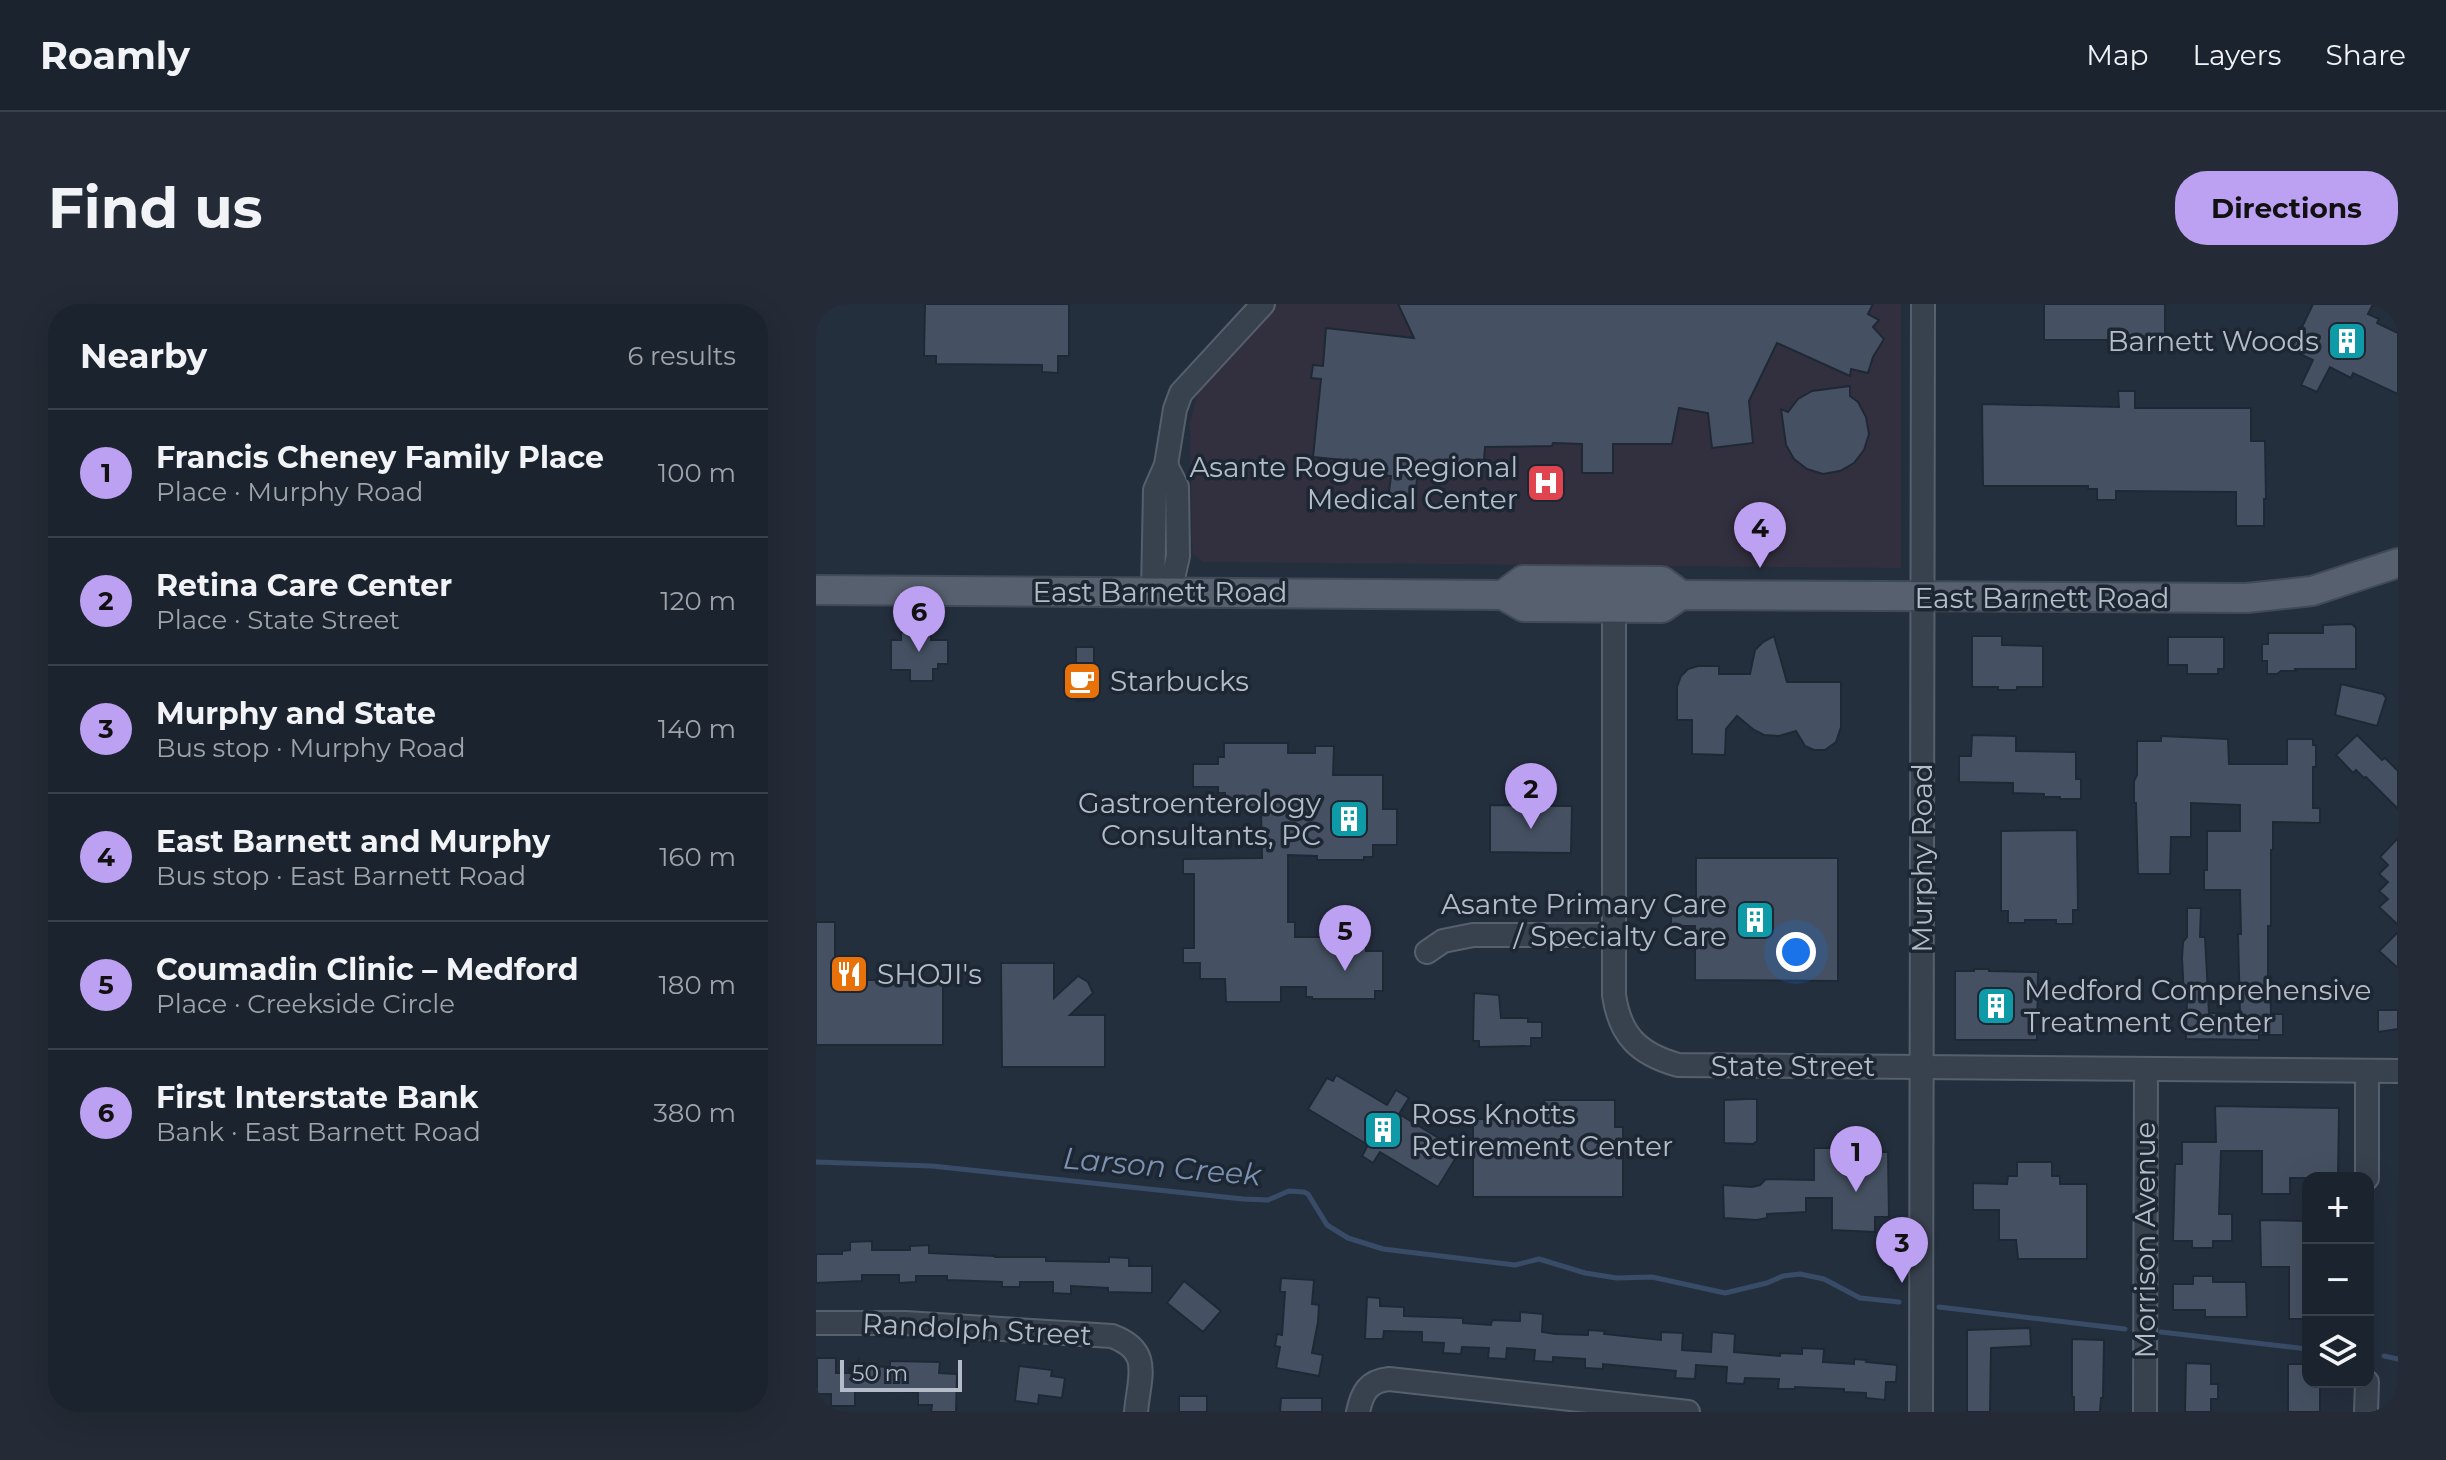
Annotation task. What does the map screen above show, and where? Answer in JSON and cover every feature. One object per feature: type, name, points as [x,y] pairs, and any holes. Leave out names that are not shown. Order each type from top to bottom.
[{"type":"main road","name":"East Barnett Road","points":[[816,590],[1503,595],[1524,607],[1662,608],[1681,595],[2247,598],[2312,591],[2398,563]]},
{"type":"main road","name":"East Barnett Road","points":[[1503,595],[1523,580],[1662,581],[1681,595]]},
{"type":"street","points":[[1162,592],[1155,490],[1166,465],[1175,409],[1181,393],[1263,304]]},
{"type":"street","name":"Murphy Road","points":[[1921,1412],[1923,304]]},
{"type":"street","name":"State Street","points":[[1614,608],[1614,995],[1617,1015],[1627,1035],[1656,1059],[1678,1065],[2398,1071]]},
{"type":"street","points":[[1427,952],[1443,941],[1473,935],[1614,935]]},
{"type":"street","name":"Morrison Avenue","points":[[2145,1412],[2146,1069]]},
{"type":"street","points":[[2367,1071],[2367,1172]]},
{"type":"street","name":"Randolph Street","points":[[816,1323],[905,1323],[1112,1336],[1126,1341],[1135,1349],[1140,1363],[1136,1412]]},
{"type":"street","points":[[1358,1412],[1364,1393],[1372,1382],[1397,1379],[1688,1412]]},
{"type":"street","points":[[2366,1412],[2367,1388]]},
{"type":"shaded area","name":"Asante Rogue Regional Medical Center","points":[[1276,304],[1901,304],[1901,568],[1203,562],[1193,554],[1192,543],[1190,424],[1198,391]]},
{"type":"building","points":[[925,304],[1069,304],[1069,356],[1058,356],[1058,373],[1042,372],[1042,365],[936,364],[936,356],[924,356]]},
{"type":"building","name":"Asante Rogue Regional Medical Center","points":[[1398,304],[1873,304],[1868,314],[1879,320],[1873,327],[1884,339],[1868,373],[1851,369],[1850,376],[1777,343],[1749,401],[1753,443],[1712,448],[1708,413],[1679,408],[1672,444],[1613,444],[1613,473],[1582,473],[1582,444],[1485,447],[1484,461],[1466,459],[1464,468],[1427,464],[1426,479],[1417,478],[1415,502],[1388,499],[1391,476],[1383,475],[1383,464],[1357,461],[1356,467],[1342,466],[1342,460],[1313,457],[1321,379],[1311,378],[1313,365],[1323,366],[1326,328],[1414,338]]},
{"type":"building","points":[[2044,304],[2165,304],[2165,340],[2044,340]]},
{"type":"building","name":"Barnett Woods","points":[[2313,304],[2373,304],[2368,314],[2379,319],[2377,323],[2398,333],[2398,394],[2353,373],[2351,378],[2330,367],[2317,392],[2301,385],[2313,360],[2291,350]]},
{"type":"building","points":[[1850,386],[1850,396],[1858,402],[1866,417],[1869,434],[1864,450],[1854,463],[1840,471],[1823,474],[1807,469],[1794,459],[1786,445],[1781,409],[1788,412],[1798,399],[1812,391]]},
{"type":"building","points":[[2118,391],[2135,391],[2135,408],[2251,408],[2251,441],[2265,441],[2264,526],[2236,526],[2236,492],[2116,491],[2116,500],[2097,500],[2097,489],[2088,489],[2088,486],[1983,486],[1982,404],[2119,407]]},
{"type":"building","points":[[2352,624],[2356,628],[2356,669],[2295,669],[2267,674],[2267,661],[2262,661],[2262,644],[2268,644],[2268,633],[2323,633],[2323,625]]},
{"type":"building","points":[[931,631],[931,640],[948,640],[948,664],[938,664],[938,669],[933,669],[933,681],[910,681],[910,670],[891,670],[891,640],[901,640],[901,632]]},
{"type":"building","points":[[1774,636],[1787,682],[1841,682],[1841,727],[1836,742],[1825,750],[1814,750],[1805,746],[1796,731],[1779,736],[1764,735],[1737,716],[1726,729],[1725,755],[1692,754],[1692,720],[1677,720],[1677,687],[1681,676],[1688,669],[1698,666],[1719,666],[1719,674],[1750,674],[1755,650]]},
{"type":"building","points":[[1972,636],[2002,636],[2002,645],[2043,646],[2043,687],[1998,690],[1998,687],[1972,687]]},
{"type":"building","points":[[2168,637],[2224,637],[2224,669],[2218,669],[2218,674],[2187,674],[2187,665],[2168,665]]},
{"type":"building","name":"Starbucks","points":[[1076,647],[1094,647],[1094,701],[1076,701],[1076,690],[1070,690],[1070,668],[1076,669]]},
{"type":"building","points":[[2341,684],[2383,694],[2386,698],[2377,726],[2335,715]]},
{"type":"building","points":[[1972,735],[2016,736],[2016,751],[2076,752],[2076,779],[2081,779],[2081,799],[2013,793],[2013,783],[1959,782],[1959,756],[1971,756]]},
{"type":"building","points":[[2357,735],[2398,771],[2398,809],[2366,777],[2356,770],[2353,773],[2336,755]]},
{"type":"building","points":[[2161,736],[2228,739],[2229,764],[2287,764],[2287,739],[2313,739],[2313,745],[2316,745],[2313,808],[2320,808],[2320,823],[2273,822],[2268,978],[2271,1014],[2283,1014],[2283,1035],[2259,1035],[2259,1040],[2186,1039],[2187,998],[2184,998],[2182,958],[2183,942],[2187,937],[2187,908],[2201,908],[2200,937],[2205,937],[2209,1013],[2240,1014],[2240,890],[2204,890],[2204,870],[2207,870],[2207,831],[2240,831],[2240,805],[2191,803],[2191,837],[2171,837],[2170,874],[2138,874],[2134,803],[2137,741],[2161,741]]},
{"type":"building","points":[[1224,743],[1288,743],[1288,753],[1315,753],[1315,746],[1334,746],[1333,775],[1383,775],[1383,809],[1397,809],[1397,845],[1373,845],[1373,857],[1364,857],[1364,860],[1317,860],[1317,856],[1288,855],[1288,922],[1295,922],[1295,937],[1352,937],[1352,942],[1366,942],[1366,951],[1383,951],[1383,991],[1375,991],[1375,999],[1312,999],[1306,997],[1306,987],[1281,987],[1281,1002],[1226,1002],[1225,979],[1200,979],[1200,963],[1183,963],[1183,948],[1194,948],[1194,874],[1183,874],[1183,859],[1262,858],[1261,807],[1225,807],[1225,793],[1218,793],[1218,787],[1193,787],[1193,764],[1218,764],[1218,757],[1224,757]]},
{"type":"building","points":[[1490,805],[1572,806],[1571,853],[1490,852]]},
{"type":"building","points":[[2077,830],[2078,910],[2073,910],[2073,924],[2056,924],[2056,920],[2008,923],[2008,911],[2001,911],[2001,831]]},
{"type":"building","points":[[2398,838],[2398,925],[2379,907],[2388,899],[2379,891],[2388,882],[2379,874],[2388,865],[2380,857]]},
{"type":"building","name":"Asante Primary Care / Specialty Care","points":[[1696,858],[1838,858],[1838,981],[1695,980],[1695,926],[1671,926],[1671,913],[1696,913]]},
{"type":"building","points":[[816,922],[835,922],[835,980],[943,980],[943,1045],[816,1045]]},
{"type":"building","points":[[2398,932],[2398,968],[2379,951]]},
{"type":"building","points":[[1001,963],[1054,963],[1054,998],[1078,976],[1088,982],[1093,993],[1070,1015],[1105,1015],[1105,1067],[1002,1067]]},
{"type":"building","name":"Medford Comprehensive Treatment Center","points":[[1955,971],[2038,972],[2037,1040],[1955,1040]]},
{"type":"building","points":[[1474,993],[1499,995],[1501,1018],[1528,1018],[1528,1022],[1542,1022],[1542,1038],[1531,1038],[1531,1046],[1479,1047],[1479,1041],[1473,1041]]},
{"type":"building","points":[[2378,1010],[2398,1010],[2398,1029],[2378,1032]]},
{"type":"building","name":"Ross Knotts Retirement Center","points":[[1336,1075],[1387,1105],[1396,1090],[1409,1098],[1399,1114],[1460,1151],[1438,1187],[1380,1152],[1373,1163],[1362,1156],[1368,1145],[1308,1109],[1327,1078],[1333,1081]]},
{"type":"building","points":[[1757,1099],[1757,1141],[1753,1144],[1724,1143],[1724,1100]]},
{"type":"building","points":[[1544,1100],[1615,1100],[1615,1127],[1623,1127],[1623,1197],[1473,1197],[1473,1119],[1544,1119]]},
{"type":"building","points":[[2215,1106],[2339,1108],[2338,1172],[2302,1172],[2302,1178],[2290,1178],[2290,1194],[2262,1194],[2262,1151],[2221,1151],[2219,1214],[2232,1214],[2232,1241],[2213,1241],[2213,1248],[2192,1248],[2192,1241],[2173,1241],[2175,1164],[2182,1164],[2182,1142],[2216,1142]]},
{"type":"building","points":[[1871,1144],[1871,1152],[1888,1152],[1889,1217],[1875,1217],[1875,1232],[1832,1230],[1832,1198],[1806,1198],[1806,1212],[1767,1214],[1767,1218],[1757,1220],[1724,1218],[1723,1185],[1752,1187],[1766,1179],[1814,1180],[1814,1148]]},
{"type":"building","points":[[2017,1162],[2052,1162],[2052,1176],[2060,1176],[2060,1184],[2087,1184],[2087,1259],[2018,1259],[2016,1240],[1999,1240],[1999,1210],[1973,1210],[1973,1183],[2007,1184],[2008,1176],[2017,1176]]},
{"type":"building","points":[[2260,1220],[2302,1221],[2302,1319],[2289,1319],[2289,1267],[2261,1267]]},
{"type":"building","points":[[872,1241],[872,1250],[910,1250],[910,1246],[929,1245],[929,1253],[1046,1257],[1046,1261],[1109,1262],[1109,1257],[1129,1258],[1129,1266],[1152,1266],[1152,1293],[1108,1292],[1108,1288],[1071,1286],[1071,1294],[1053,1293],[1053,1282],[1020,1282],[1020,1287],[1002,1287],[1002,1282],[947,1280],[947,1276],[916,1276],[916,1282],[899,1283],[899,1275],[862,1275],[862,1281],[816,1283],[816,1254],[842,1254],[842,1251],[850,1250],[850,1242]]},
{"type":"building","points":[[2193,1276],[2213,1276],[2213,1282],[2246,1282],[2247,1317],[2205,1317],[2205,1310],[2173,1310],[2173,1284],[2193,1284]]},
{"type":"building","points":[[1281,1278],[1314,1280],[1312,1304],[1319,1305],[1312,1353],[1323,1355],[1319,1376],[1276,1368],[1280,1347],[1275,1346],[1277,1334],[1282,1335],[1285,1292],[1280,1292]]},
{"type":"building","points":[[1184,1281],[1221,1311],[1203,1332],[1167,1303]]},
{"type":"building","points":[[1367,1297],[1380,1298],[1380,1306],[1404,1307],[1404,1316],[1463,1318],[1463,1323],[1491,1325],[1492,1320],[1520,1321],[1520,1312],[1543,1314],[1542,1332],[1555,1334],[1588,1335],[1588,1330],[1661,1340],[1661,1332],[1683,1333],[1682,1350],[1711,1352],[1712,1332],[1735,1334],[1734,1352],[1780,1356],[1780,1353],[1802,1354],[1802,1348],[1824,1349],[1823,1362],[1854,1364],[1854,1359],[1897,1365],[1896,1382],[1886,1382],[1885,1400],[1866,1398],[1866,1393],[1844,1392],[1844,1389],[1778,1389],[1779,1379],[1745,1378],[1744,1384],[1726,1383],[1727,1367],[1696,1365],[1695,1379],[1675,1378],[1676,1371],[1603,1364],[1603,1369],[1585,1368],[1585,1359],[1553,1357],[1553,1362],[1534,1361],[1535,1350],[1507,1348],[1506,1359],[1488,1358],[1489,1348],[1462,1347],[1461,1354],[1443,1353],[1444,1343],[1422,1342],[1422,1332],[1384,1331],[1383,1339],[1365,1339]]},
{"type":"building","points":[[2030,1328],[2031,1346],[1991,1348],[1990,1412],[1967,1412],[1967,1330]]},
{"type":"building","points":[[2072,1339],[2104,1340],[2100,1412],[2074,1412]]},
{"type":"building","points":[[817,1358],[836,1358],[836,1373],[863,1373],[863,1366],[890,1367],[890,1361],[940,1362],[939,1373],[957,1374],[956,1412],[931,1412],[932,1405],[918,1405],[918,1392],[855,1390],[855,1406],[831,1406],[831,1394],[817,1394]]},
{"type":"building","points":[[2186,1363],[2211,1364],[2211,1384],[2218,1384],[2218,1399],[2211,1399],[2211,1412],[2185,1412]]},
{"type":"building","points":[[2288,1364],[2302,1364],[2302,1388],[2320,1388],[2320,1412],[2288,1412]]},
{"type":"building","points":[[1019,1366],[1052,1370],[1051,1376],[1065,1378],[1062,1398],[1039,1395],[1038,1404],[1015,1401]]},
{"type":"building","points":[[1179,1396],[1207,1396],[1207,1412],[1179,1412]]},
{"type":"building","points":[[1281,1398],[1322,1398],[1322,1412],[1280,1412]]},
{"type":"waterway","name":"Larson Creek","points":[[816,1162],[932,1166],[1243,1199],[1268,1200],[1289,1191],[1304,1192],[1327,1225],[1348,1238],[1383,1249],[1515,1265],[1539,1259],[1585,1273],[1617,1278],[1652,1277],[1725,1293],[1800,1274],[1824,1279],[1860,1298],[1899,1302]]},
{"type":"waterway","name":"Larson Creek","points":[[1939,1307],[2125,1329]]},
{"type":"waterway","name":"Larson Creek","points":[[2161,1332],[2302,1348]]},
{"type":"waterway","name":"Larson Creek","points":[[2384,1356],[2398,1359]]},
{"type":"place","name":"Barnett Woods","points":[[2347,341]]},
{"type":"place","name":"Asante Rogue Regional Medical Center","points":[[1546,483]]},
{"type":"place","name":"East Barnett and Murphy","points":[[1760,568]]},
{"type":"place","name":"First Interstate Bank","points":[[919,652]]},
{"type":"place","name":"Starbucks","points":[[1082,681]]},
{"type":"place","name":"Gastroenterology Consultants, PC","points":[[1349,819]]},
{"type":"place","name":"Retina Care Center","points":[[1531,829]]},
{"type":"place","name":"Asante Primary Care / Specialty Care","points":[[1755,920]]},
{"type":"place","name":"Coumadin Clinic – Medford","points":[[1345,971]]},
{"type":"place","name":"SHOJI's","points":[[849,974]]},
{"type":"place","name":"Medford Comprehensive Treatment Center","points":[[1996,1006]]},
{"type":"place","name":"Ross Knotts Retirement Center","points":[[1383,1130]]},
{"type":"place","name":"Francis Cheney Family Place","points":[[1856,1192]]},
{"type":"place","name":"Murphy and State","points":[[1902,1283]]}]
